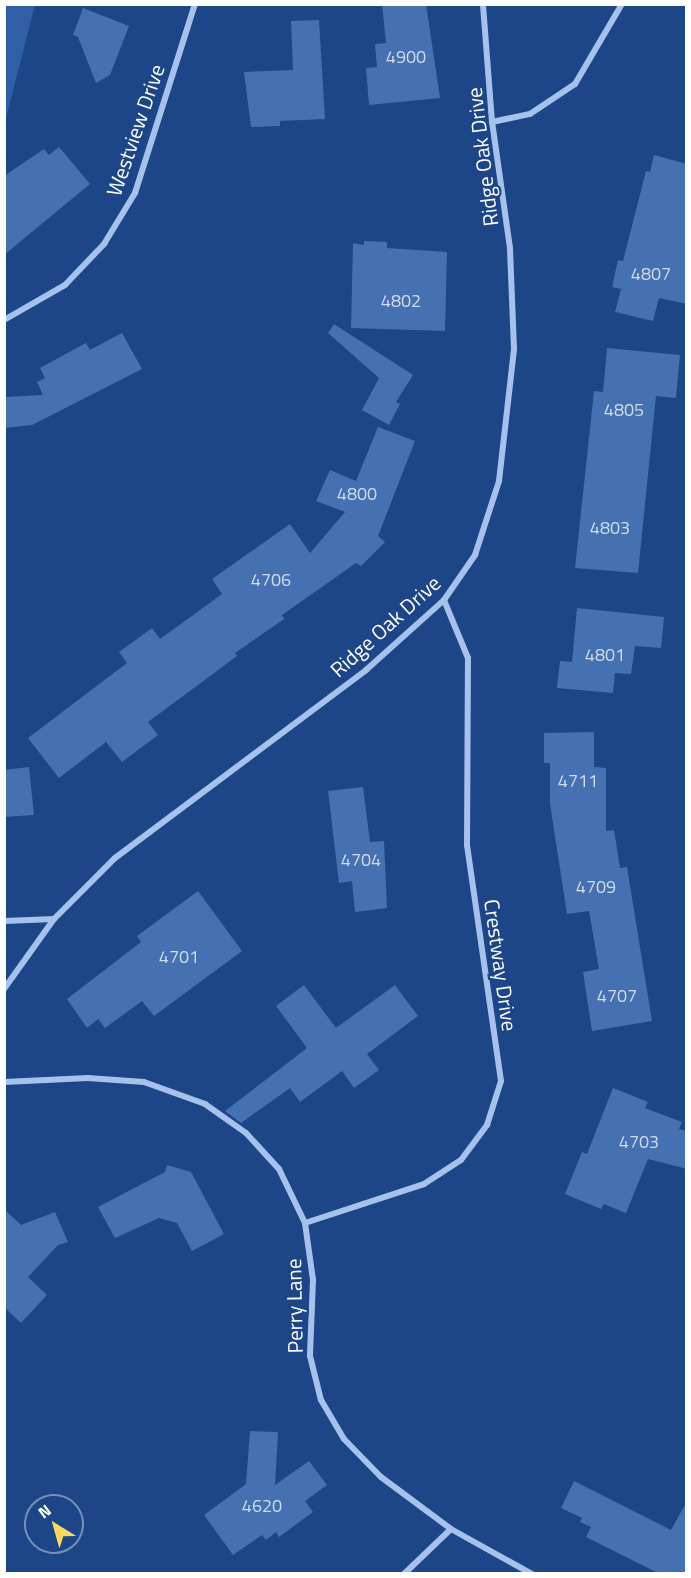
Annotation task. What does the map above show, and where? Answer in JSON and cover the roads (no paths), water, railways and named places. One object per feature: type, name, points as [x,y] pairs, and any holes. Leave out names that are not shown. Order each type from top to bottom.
[{"type":"street","name":"Westview Drive","points":[[4,320],[65,285],[104,244],[135,194],[195,4]]},
{"type":"street","name":"Ridge Oak Drive","points":[[4,989],[54,919],[115,858],[366,670],[444,600],[475,555],[499,482],[514,349],[510,248],[492,122],[483,4]]},
{"type":"street","points":[[492,122],[530,114],[575,84],[622,4]]},
{"type":"street","name":"Crestway Drive","points":[[305,1223],[424,1184],[461,1160],[487,1125],[501,1081],[467,845],[468,658],[444,600]]},
{"type":"street","points":[[4,921],[54,919]]},
{"type":"street","name":"Perry Lane","points":[[4,1082],[88,1078],[144,1082],[205,1104],[246,1133],[279,1169],[305,1223],[313,1280],[310,1356],[321,1400],[344,1438],[381,1477],[451,1528],[532,1574]]},
{"type":"street","points":[[404,1574],[451,1528]]}]
